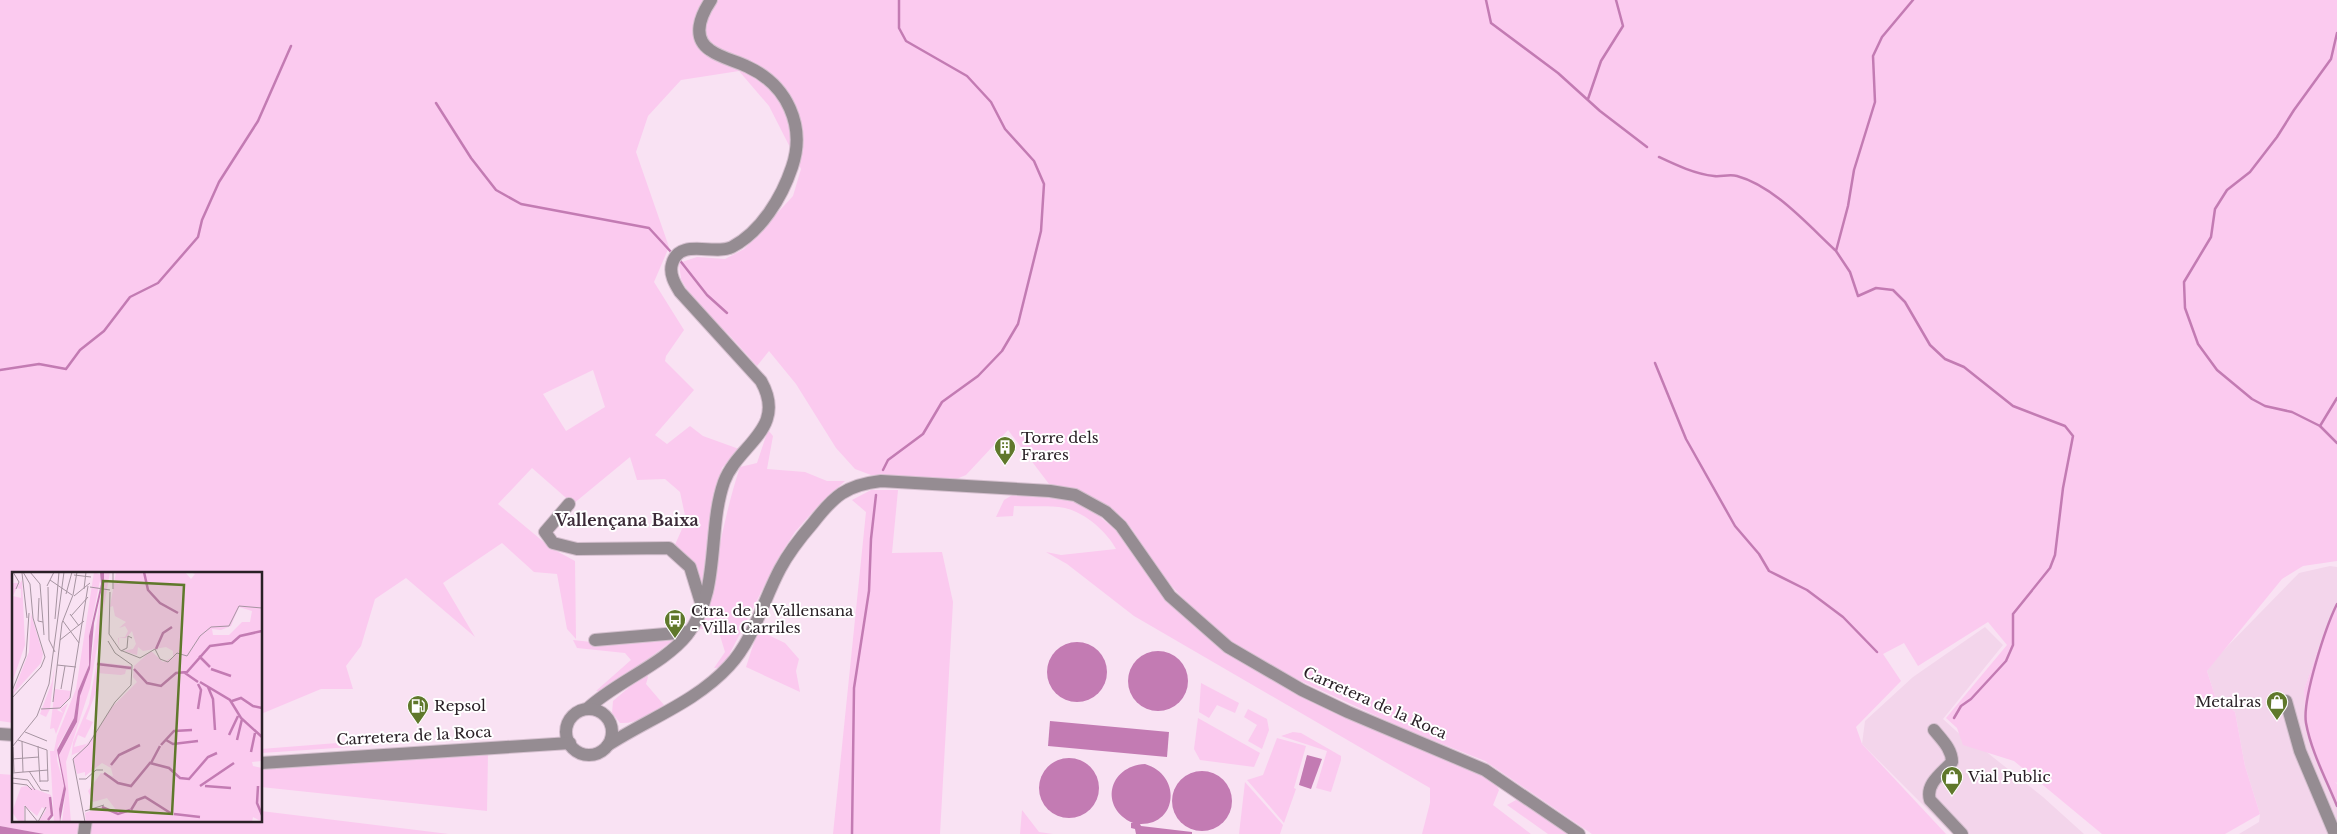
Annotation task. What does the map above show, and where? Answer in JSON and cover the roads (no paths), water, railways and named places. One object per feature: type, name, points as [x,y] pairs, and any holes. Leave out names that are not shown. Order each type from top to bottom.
[{"type":"street","points":[[537,745],[567,730],[574,716],[587,710],[672,649],[689,632],[702,606],[723,484],[732,466],[764,428],[769,408],[768,397],[761,381],[680,292],[671,269],[673,261],[678,254],[692,248],[723,250],[742,240],[770,211],[784,186],[796,152],[798,136],[790,106],[776,85],[748,67],[708,49],[702,41],[699,33],[700,18],[711,0]]},
{"type":"street","name":"Carretera de la Roca","points":[[630,731],[642,726],[701,690],[728,668],[742,650],[792,548],[823,510],[844,490],[861,484],[881,481],[971,485],[1060,492],[1093,504],[1121,526],[1170,596],[1228,647],[1302,690],[1348,712],[1485,770],[1579,834]]},
{"type":"street","points":[[569,504],[545,532],[553,543],[577,549],[620,547],[669,548],[690,567],[702,606]]},
{"type":"street","points":[[595,640],[689,632]]},
{"type":"street","points":[[602,714],[610,693]]},
{"type":"street","points":[[2286,701],[2300,751],[2335,834]]},
{"type":"street","points":[[587,710],[602,714],[612,728],[630,731]]},
{"type":"street","points":[[608,745],[612,728]]},
{"type":"street","points":[[567,730],[570,743],[576,751],[586,755],[601,752],[608,745],[630,731]]},
{"type":"street","points":[[1934,730],[1948,747],[1952,755],[1952,762],[1931,785],[1928,794],[1930,800],[1962,834]]},
{"type":"street","name":"Carretera de la Roca","points":[[262,763],[570,743]]},
{"type":"waterway","points":[[883,470],[888,460],[923,434],[942,402],[978,376],[1002,351],[1018,324],[1041,231],[1044,184],[1034,161],[1005,129],[991,102],[967,76],[906,41],[899,28],[899,0]]},
{"type":"waterway","points":[[1486,0],[1491,23],[1558,73],[1600,111],[1647,147]]},
{"type":"waterway","points":[[1588,99],[1601,61],[1623,26],[1616,0]]},
{"type":"waterway","points":[[1913,0],[1882,37],[1873,56],[1875,102],[1854,170],[1848,206],[1836,251],[1850,272],[1858,296],[1876,288],[1893,290],[1905,302],[1930,345],[1945,359],[1964,367],[2013,406],[2065,426],[2073,436],[2063,488],[2055,555],[2050,568],[2013,614],[2013,645],[2006,661],[1971,699],[1961,706],[1954,718]]},
{"type":"waterway","points":[[2337,33],[2331,59],[2277,137],[2250,172],[2227,190],[2215,209],[2211,237],[2184,282],[2185,308],[2198,344],[2217,370],[2252,399],[2265,406],[2292,412],[2320,426],[2337,443]]},
{"type":"waterway","points":[[0,370],[39,364],[66,369],[80,350],[104,331],[130,297],[158,283],[198,237],[202,220],[219,182],[258,121],[291,46]]},
{"type":"waterway","points":[[436,103],[471,158],[496,190],[521,204],[649,228],[672,253]]},
{"type":"waterway","points":[[1659,157],[1707,175],[1734,175],[1751,181],[1790,207],[1835,250]]},
{"type":"waterway","points":[[678,258],[707,295],[727,313]]},
{"type":"waterway","points":[[1655,363],[1686,439],[1735,526],[1759,554],[1769,571],[1807,590],[1843,617],[1877,652]]},
{"type":"waterway","points":[[2320,426],[2337,398]]},
{"type":"waterway","points":[[852,834],[854,688],[869,591],[871,539],[876,495]]},
{"type":"waterway","points":[[2337,604],[2316,663],[2306,712],[2306,723],[2311,744],[2337,806]]},
{"type":"place","name":"Torre dels Frares","points":[[1005,466]]},
{"type":"place","name":"Ctra. de la Vallensana - Villa Carriles","points":[[675,639]]},
{"type":"place","name":"Metalras","points":[[2277,721]]},
{"type":"place","name":"Repsol","points":[[418,725]]},
{"type":"place","name":"Vial Public","points":[[1952,796]]},
{"type":"district","name":"Vallençana Baixa","points":[[627,520]]}]
